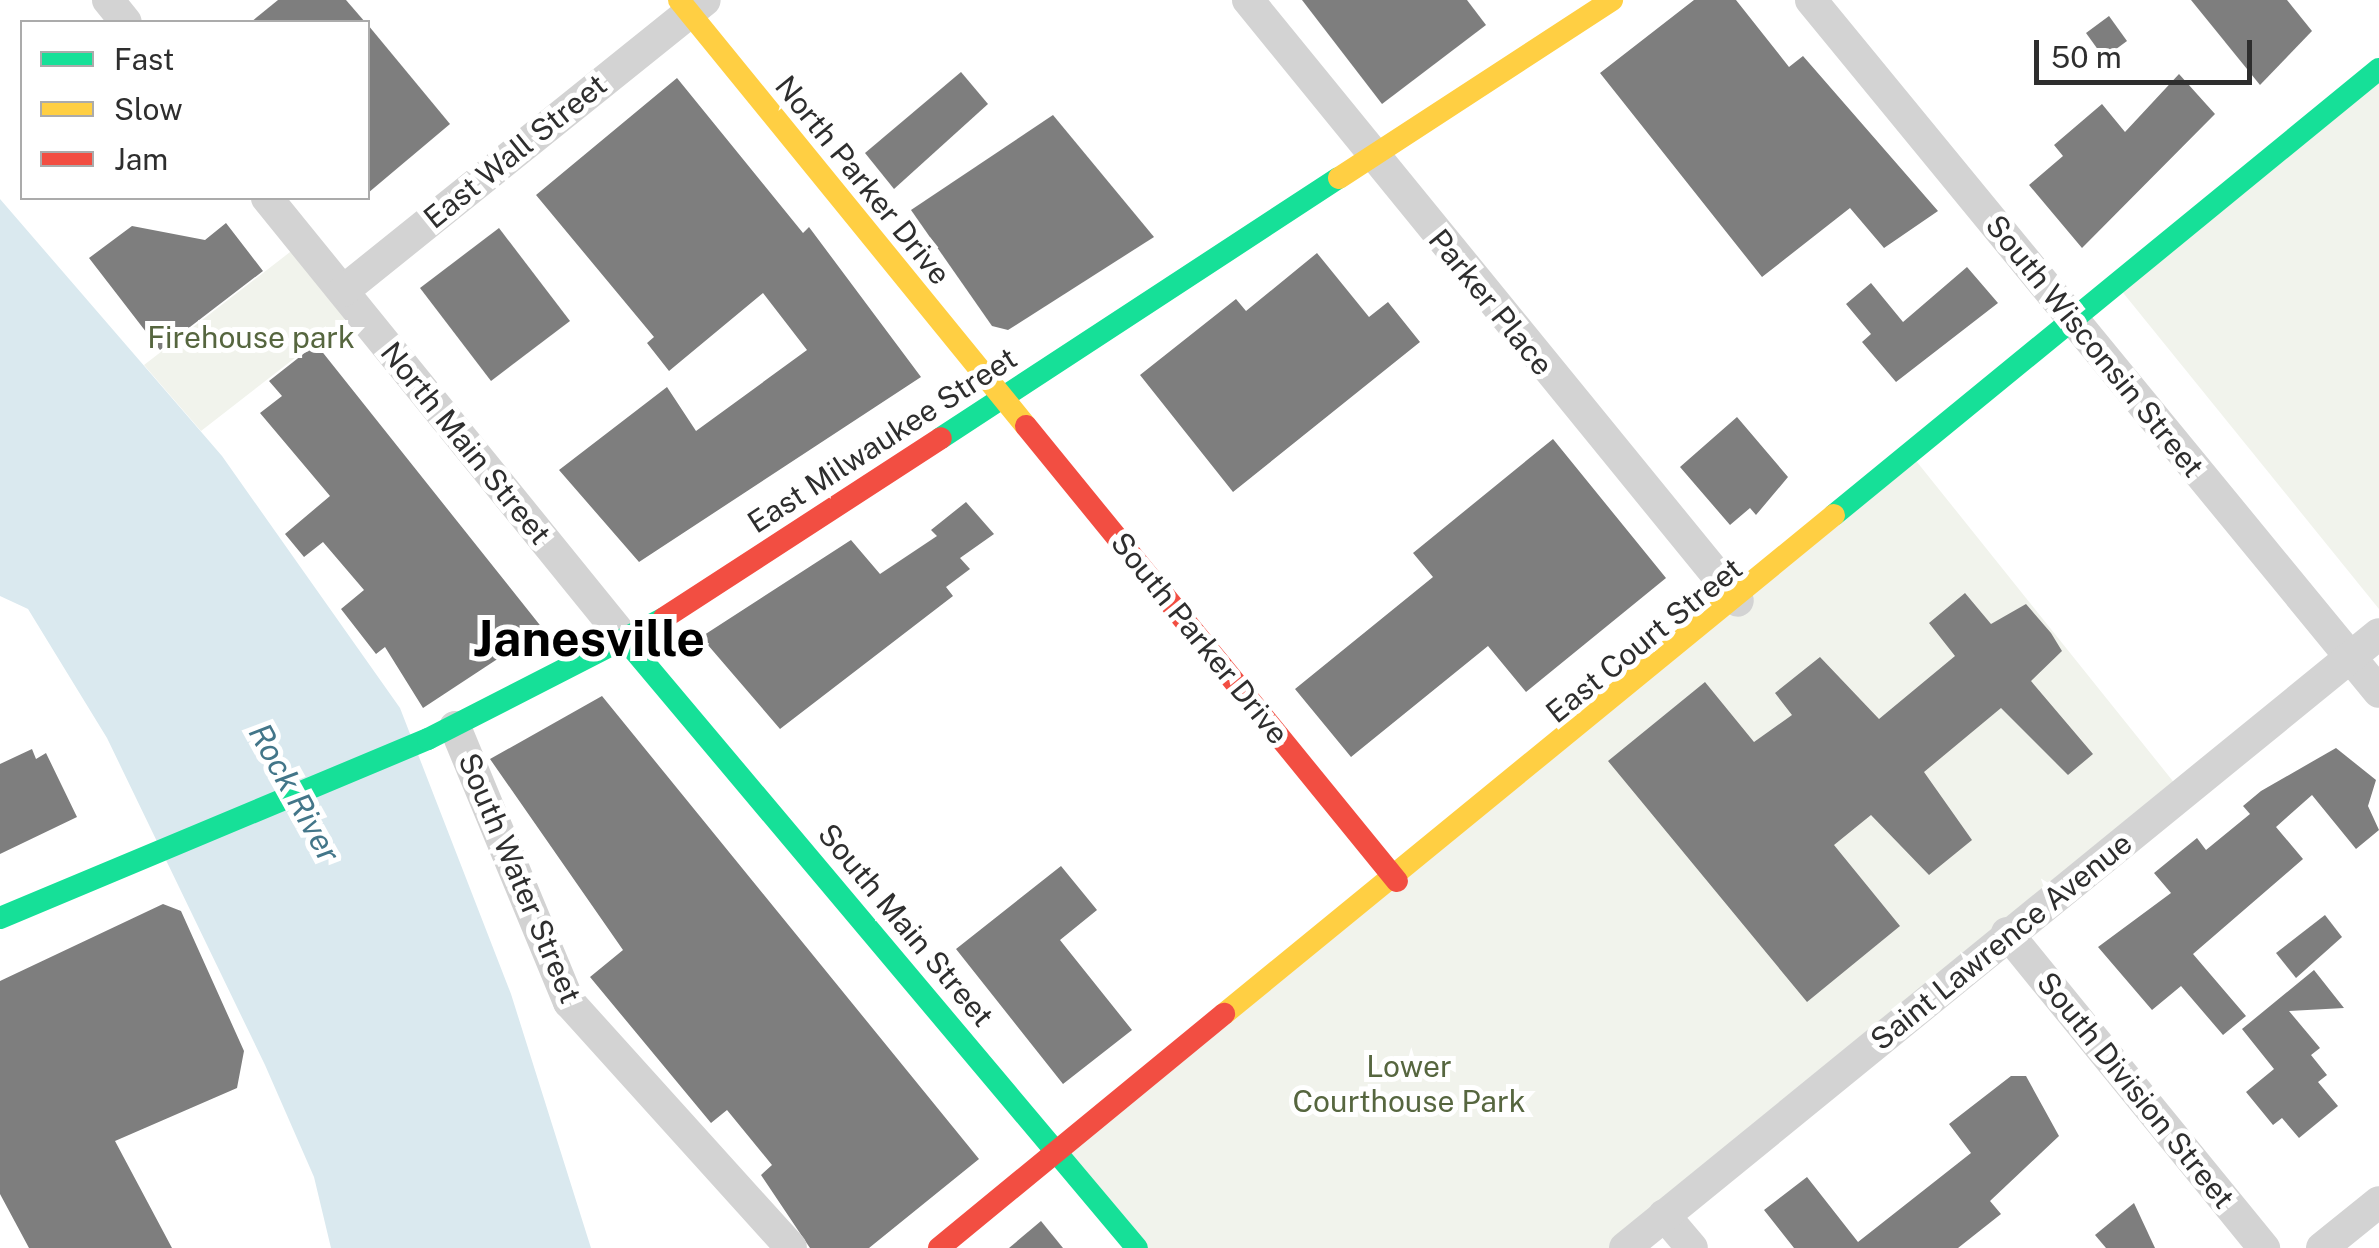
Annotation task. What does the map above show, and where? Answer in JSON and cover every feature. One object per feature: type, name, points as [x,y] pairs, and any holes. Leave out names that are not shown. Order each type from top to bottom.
[{"type":"main road","name":"East Milwaukee Street","points":[[0,918],[456,727],[627,642],[1612,0]]},
{"type":"main road","name":"North Parker Drive","points":[[691,4],[1002,397]]},
{"type":"main road","name":"East Court Street","points":[[939,1248],[1062,1154],[1397,881],[2379,68]]},
{"type":"main road","name":"South Parker Drive","points":[[1002,397],[1397,881]]},
{"type":"main road","name":"South Main Street","points":[[627,642],[1138,1248]]},
{"type":"street","points":[[108,0],[124,20]]},
{"type":"street","name":"Parker Place","points":[[1248,0],[1738,601]]},
{"type":"street","name":"South Wisconsin Street","points":[[1811,0],[2379,692]]},
{"type":"street","name":"East Wall Street","points":[[343,291],[691,4]]},
{"type":"street","name":"North Main Street","points":[[269,200],[627,642]]},
{"type":"street","name":"Saint Lawrence Avenue","points":[[1624,1248],[2379,634]]},
{"type":"street","name":"South Water Street","points":[[456,727],[569,1002],[791,1248]]},
{"type":"street","name":"South Division Street","points":[[2008,932],[2264,1248]]},
{"type":"street","points":[[2322,1248],[2379,1202]]},
{"type":"street","points":[[1664,1215],[1692,1248]]},
{"type":"green space","points":[[2379,69],[2379,609],[2116,284]]},
{"type":"green space","name":"Firehouse park","points":[[303,242],[358,309],[201,431],[144,365]]},
{"type":"green space","name":"Lower Courthouse Park","points":[[1913,457],[2184,795],[1625,1248],[1137,1248],[1062,1154]]},
{"type":"water","name":"Rock River","points":[[0,199],[222,456],[400,708],[511,994],[591,1248],[331,1248],[314,1177],[265,1065],[107,738],[28,609],[0,596]]},
{"type":"building","points":[[278,0],[346,0],[363,20],[253,20]]},
{"type":"building","points":[[1302,0],[1467,0],[1486,25],[1382,104]]},
{"type":"building","points":[[1694,0],[1736,0],[1789,67],[1803,56],[1938,211],[1884,248],[1850,208],[1762,277],[1600,73]]},
{"type":"building","points":[[2191,0],[2287,0],[2312,31],[2260,85]]},
{"type":"building","points":[[2109,16],[2127,41],[2104,58],[2086,33]]},
{"type":"building","points":[[370,27],[450,124],[370,191]]},
{"type":"building","points":[[961,72],[988,104],[894,189],[865,153]]},
{"type":"building","points":[[2179,74],[2215,114],[2082,248],[2029,185],[2063,156],[2054,145],[2102,104],[2125,132]]},
{"type":"building","points":[[677,78],[803,233],[809,227],[921,377],[639,562],[559,470],[667,387],[696,431],[807,350],[763,293],[669,371],[647,343],[654,337],[536,195]]},
{"type":"building","points":[[1053,115],[1154,237],[1008,330],[992,326],[911,210]]},
{"type":"building","points":[[226,223],[263,271],[160,350],[89,258],[132,226],[205,240]]},
{"type":"building","points":[[499,228],[570,321],[491,381],[420,288]]},
{"type":"building","points":[[1317,253],[1369,317],[1388,302],[1420,342],[1233,492],[1140,375],[1236,299],[1246,311]]},
{"type":"building","points":[[1967,267],[1998,303],[1896,382],[1862,342],[1871,334],[1846,304],[1871,283],[1903,322]]},
{"type":"building","points":[[316,344],[543,629],[423,708],[385,647],[376,654],[341,609],[364,590],[323,542],[304,557],[285,534],[330,496],[260,413],[282,396],[269,381]]},
{"type":"building","points":[[1737,417],[1788,477],[1756,515],[1750,508],[1730,525],[1680,467]]},
{"type":"building","points":[[1553,439],[1666,578],[1526,692],[1488,646],[1351,757],[1295,689],[1433,577],[1413,553]]},
{"type":"building","points":[[966,502],[994,534],[960,558],[970,569],[946,587],[953,596],[780,729],[701,637],[851,540],[880,574],[937,536],[931,530]]},
{"type":"building","points":[[1965,593],[1991,624],[2026,604],[2051,633],[2062,651],[2031,681],[2093,754],[2068,775],[2001,708],[1924,772],[1972,840],[1929,875],[1871,815],[1834,845],[1900,926],[1807,1002],[1608,761],[1705,682],[1754,742],[1792,715],[1775,693],[1820,657],[1879,719],[1955,656],[1929,623]]},
{"type":"building","points":[[602,696],[979,1159],[869,1248],[810,1248],[761,1175],[772,1165],[727,1110],[711,1123],[590,977],[623,950],[490,759]]},
{"type":"building","points":[[2336,748],[2376,780],[2368,806],[2379,830],[2356,849],[2312,795],[2276,827],[2303,859],[2193,954],[2246,1016],[2223,1035],[2181,986],[2152,1010],[2098,947],[2171,893],[2154,873],[2197,838],[2206,850],[2250,814],[2243,806],[2261,791]]},
{"type":"building","points":[[32,749],[36,759],[46,753],[77,817],[0,854],[0,764]]},
{"type":"building","points":[[1061,866],[1097,910],[1060,940],[1132,1030],[1063,1084],[956,949]]},
{"type":"building","points":[[163,904],[181,911],[244,1051],[237,1088],[115,1141],[172,1248],[29,1248],[0,1194],[0,981]]},
{"type":"building","points":[[2325,915],[2342,937],[2296,978],[2276,953]]},
{"type":"building","points":[[2314,970],[2344,1008],[2289,1011],[2320,1048],[2311,1055],[2327,1075],[2318,1082],[2338,1106],[2299,1138],[2282,1118],[2273,1125],[2246,1092],[2274,1069],[2242,1029]]},
{"type":"building","points":[[2011,1076],[2026,1076],[2059,1136],[1990,1201],[2001,1214],[1958,1248],[1794,1248],[1764,1210],[1807,1177],[1858,1242],[1971,1153],[1949,1124]]},
{"type":"building","points":[[2134,1203],[2155,1248],[2106,1248],[2095,1235]]},
{"type":"building","points":[[1041,1221],[1063,1248],[1009,1248]]},
{"type":"traffic: fast","points":[[1834,515],[2379,69]]},
{"type":"traffic: fast","points":[[941,438],[1339,178]]},
{"type":"traffic: fast","points":[[0,918],[428,739],[664,618]]},
{"type":"traffic: fast","points":[[627,642],[1137,1248]]},
{"type":"traffic: slow","points":[[679,0],[1026,426]]},
{"type":"traffic: slow","points":[[1339,178],[1612,0]]},
{"type":"traffic: slow","points":[[1224,1014],[1834,515]]},
{"type":"traffic: jam","points":[[1026,426],[1397,881]]},
{"type":"traffic: jam","points":[[664,618],[941,438]]},
{"type":"traffic: jam","points":[[939,1248],[1224,1014]]},
{"type":"district","name":"Janesville","points":[[589,638]]}]
